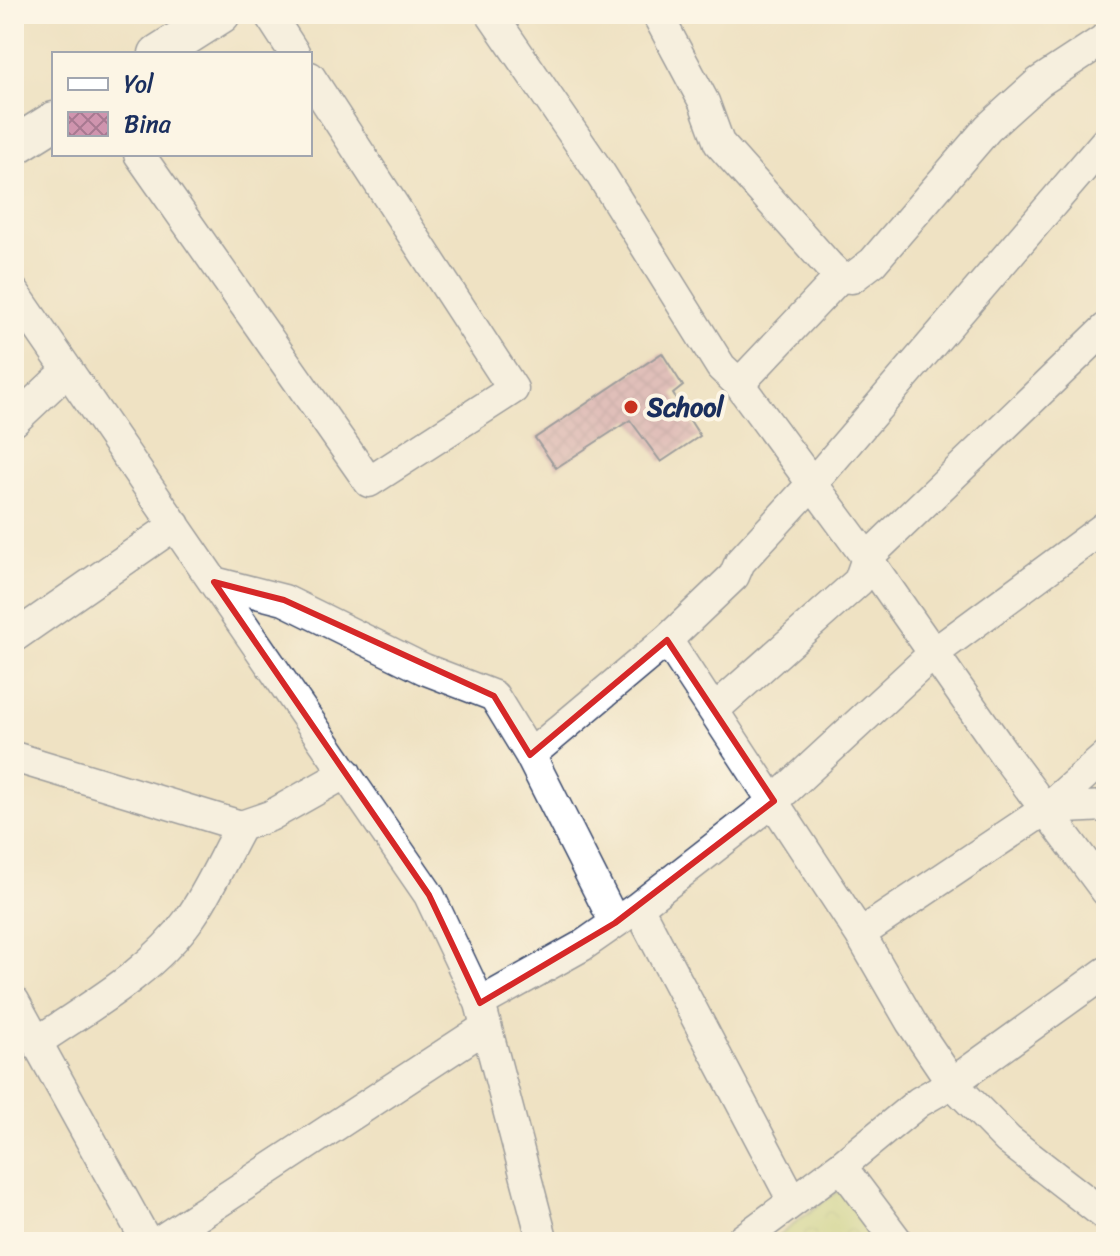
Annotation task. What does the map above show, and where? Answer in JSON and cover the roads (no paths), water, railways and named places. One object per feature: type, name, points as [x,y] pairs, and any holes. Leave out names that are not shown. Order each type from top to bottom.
[{"type":"main road","points":[[161,52],[221,14]]},
{"type":"main road","points":[[14,146],[52,122]]},
{"type":"street","points":[[269,14],[294,52]]},
{"type":"street","points":[[491,14],[600,173],[721,367],[739,384],[867,558],[1007,758],[1106,891]]},
{"type":"street","points":[[657,14],[704,102],[719,143],[840,277],[852,278],[873,262],[988,128],[1039,82],[1106,38]]},
{"type":"street","points":[[140,156],[369,482],[513,389],[312,80]]},
{"type":"street","points":[[530,755],[667,640],[734,576],[740,562],[812,484],[1106,141]]},
{"type":"street","points":[[739,384],[840,277]]},
{"type":"street","points":[[14,292],[429,895],[483,1015],[537,1239]]},
{"type":"street","points":[[715,709],[859,581],[867,558],[1106,328]]},
{"type":"street","points":[[14,421],[68,370]]},
{"type":"street","points":[[14,637],[175,525]]},
{"type":"street","points":[[158,1242],[626,915],[774,801],[934,653],[1106,526]]},
{"type":"street","points":[[214,582],[284,600],[424,669],[494,696],[793,1201]]},
{"type":"street","points":[[667,640],[860,934],[911,1022],[952,1083],[1008,1140],[1106,1216]]},
{"type":"street","points":[[860,934],[1046,809],[1106,756]]},
{"type":"street","points":[[14,757],[241,826],[270,816],[346,773]]},
{"type":"street","points":[[1046,809],[1106,806]]},
{"type":"street","points":[[37,1042],[121,986],[168,945],[191,917],[241,826]]},
{"type":"street","points":[[739,1242],[841,1166],[919,1102],[952,1083],[1106,972]]},
{"type":"street","points":[[14,1001],[147,1242]]},
{"type":"street","points":[[841,1166],[898,1242]]},
{"type":"place","name":"School","points":[[631,407]]}]
